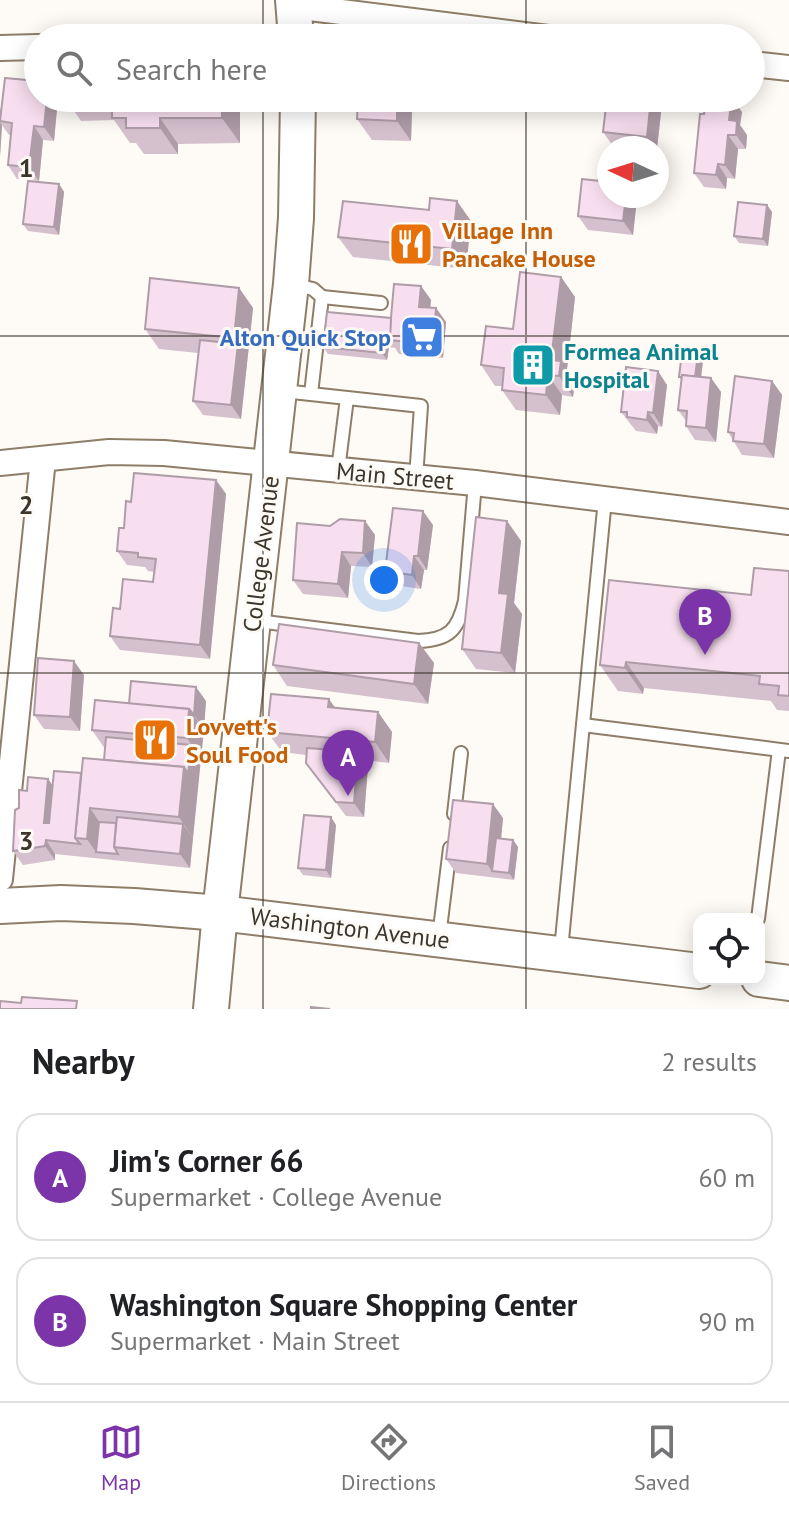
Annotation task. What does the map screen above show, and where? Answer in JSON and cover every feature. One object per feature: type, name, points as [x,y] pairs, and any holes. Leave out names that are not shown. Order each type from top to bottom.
[{"type":"main road","name":"College Avenue","points":[[211,1009],[272,465],[295,392],[291,284],[296,218],[298,112]]},
{"type":"main road","name":"Washington Avenue","points":[[0,906],[61,903],[220,913],[693,970]]},
{"type":"main road","points":[[765,980],[789,983]]},
{"type":"street","points":[[294,15],[393,24]]},
{"type":"street","points":[[0,48],[24,47]]},
{"type":"street","points":[[765,65],[789,68]]},
{"type":"street","name":"Main Street","points":[[0,463],[125,452],[164,453],[475,483],[789,522]]},
{"type":"street","points":[[0,879],[43,459]]},
{"type":"lane","points":[[291,284],[313,289],[322,297],[381,303]]},
{"type":"lane","points":[[322,297],[295,392],[421,406],[416,478]]},
{"type":"lane","points":[[338,470],[347,398]]},
{"type":"lane","points":[[254,621],[418,641],[446,636],[457,627],[465,601],[475,483]]},
{"type":"lane","points":[[561,954],[605,499]]},
{"type":"lane","points":[[583,725],[784,750],[759,913]]},
{"type":"lane","points":[[439,939],[461,753]]},
{"type":"building","points":[[5,78],[24,80],[24,112],[46,112],[44,127],[34,126],[29,167],[8,165],[12,123],[0,121]]},
{"type":"building","points":[[112,112],[222,112],[222,118],[160,118],[160,128],[126,128],[126,118],[112,118]]},
{"type":"building","points":[[357,112],[397,112],[397,121],[357,119]]},
{"type":"building","points":[[605,112],[650,112],[647,136],[603,132]]},
{"type":"building","points":[[730,112],[729,120],[737,121],[736,135],[728,135],[725,165],[718,164],[716,175],[694,173],[700,114]]},
{"type":"building","points":[[582,179],[597,181],[597,208],[625,208],[623,221],[578,216]]},
{"type":"building","points":[[28,181],[59,184],[54,227],[23,224]]},
{"type":"building","points":[[430,198],[457,201],[452,249],[338,237],[343,201],[429,210]]},
{"type":"building","points":[[738,202],[767,205],[763,239],[734,236]]},
{"type":"building","points":[[520,272],[561,277],[551,360],[561,361],[559,376],[548,375],[546,395],[502,390],[504,368],[481,365],[486,326],[513,329]]},
{"type":"building","points":[[150,278],[239,288],[234,338],[145,329]]},
{"type":"building","points":[[394,284],[421,286],[419,307],[436,308],[433,344],[389,340]]},
{"type":"building","name":"Alton Quick Stop","points":[[327,312],[391,318],[390,341],[384,340],[382,353],[323,347]]},
{"type":"building","points":[[200,340],[238,344],[231,405],[193,401]]},
{"type":"building","points":[[682,352],[698,354],[695,377],[679,377]]},
{"type":"building","points":[[626,367],[658,371],[653,413],[648,412],[647,420],[627,417],[627,412],[621,412]]},
{"type":"building","points":[[682,375],[711,378],[706,428],[686,426],[687,411],[678,410]]},
{"type":"building","points":[[735,376],[772,381],[764,444],[733,441],[734,433],[728,432]]},
{"type":"building","points":[[134,473],[216,480],[200,645],[110,636],[113,608],[120,609],[123,579],[153,582],[156,559],[117,551],[119,528],[124,528],[126,501],[131,502]]},
{"type":"building","points":[[393,508],[423,511],[418,556],[414,556],[412,575],[385,571]]},
{"type":"building","points":[[476,517],[507,521],[499,593],[508,594],[501,653],[462,649]]},
{"type":"building","points":[[340,519],[365,521],[363,553],[342,552],[338,584],[293,580],[297,523],[330,526]]},
{"type":"building","points":[[754,568],[789,571],[789,696],[778,695],[779,686],[759,684],[760,676],[626,662],[625,668],[600,665],[609,580],[751,595]]},
{"type":"building","points":[[279,624],[419,643],[414,684],[273,665]]},
{"type":"building","points":[[38,658],[74,661],[70,717],[34,715]]},
{"type":"building","points":[[131,681],[196,687],[194,715],[189,709],[129,704]]},
{"type":"building","points":[[271,694],[329,699],[328,707],[378,712],[375,742],[267,732]]},
{"type":"building","points":[[95,700],[189,709],[187,738],[92,730]]},
{"type":"building","points":[[106,737],[191,745],[188,774],[184,767],[104,760]]},
{"type":"building","points":[[307,748],[358,752],[354,803],[336,802],[306,763]]},
{"type":"building","points":[[83,758],[184,767],[179,817],[90,808],[87,839],[75,838]]},
{"type":"building","points":[[54,771],[81,773],[75,838],[80,844],[46,840],[45,846],[13,851],[19,790],[27,791],[28,777],[48,779],[44,823],[49,823]]},
{"type":"building","points":[[453,800],[493,804],[487,864],[446,859]]},
{"type":"building","points":[[304,815],[331,817],[326,870],[298,868]]},
{"type":"building","points":[[117,817],[183,824],[180,854],[114,847]]},
{"type":"building","points":[[99,822],[116,823],[114,847],[118,854],[96,852]]},
{"type":"building","points":[[496,838],[513,840],[509,873],[492,871]]},
{"type":"building","points":[[22,997],[77,1001],[76,1009],[0,1009],[0,1001],[21,1003]]},
{"type":"place","name":"Village Inn Pancake House","points":[[411,244]]},
{"type":"place","name":"Alton Quick Stop","points":[[422,337]]},
{"type":"place","name":"Formea Animal Hospital","points":[[533,365]]},
{"type":"place","name":"Washington Square Shopping Center","points":[[705,655]]},
{"type":"place","name":"Lovvett's Soul Food","points":[[155,740]]},
{"type":"place","name":"Jim's Corner 66","points":[[348,796]]}]
